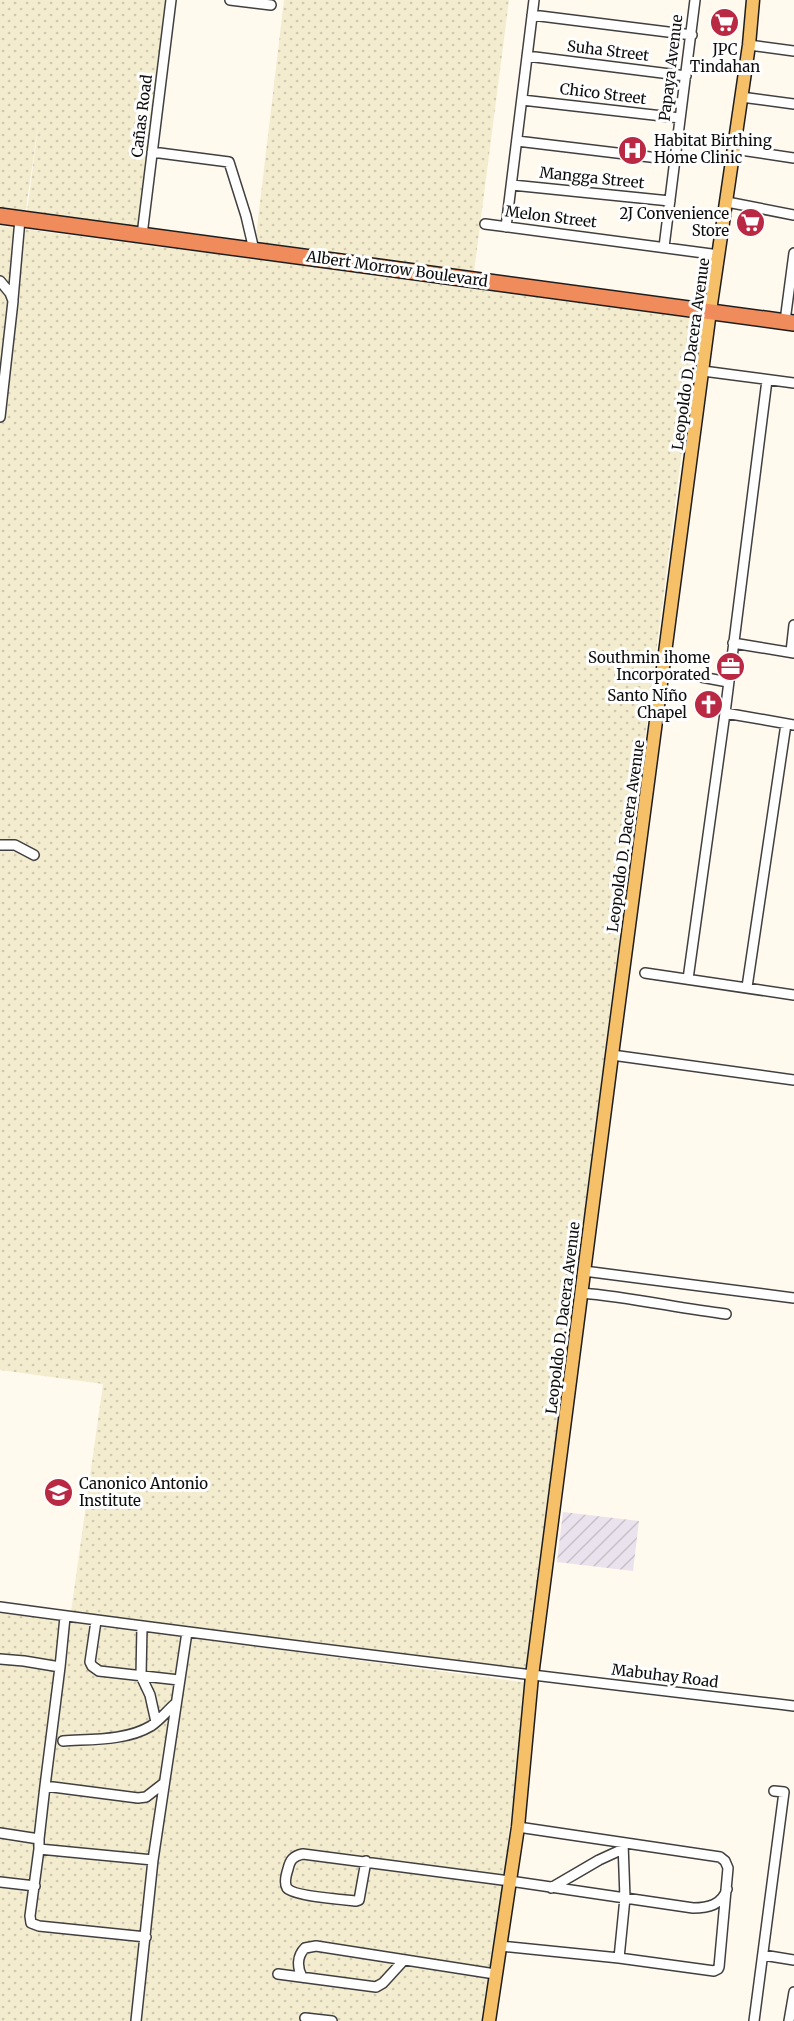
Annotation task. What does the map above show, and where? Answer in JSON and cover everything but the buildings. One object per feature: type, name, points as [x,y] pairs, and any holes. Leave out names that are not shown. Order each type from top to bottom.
[{"type":"highway","name":"Albert Morrow Boulevard","points":[[0,216],[789,322]]},
{"type":"main road","name":"Leopoldo D. Dacera Avenue","points":[[489,2021],[518,1827],[532,1676],[581,1293],[753,0]]},
{"type":"street","name":"Cañas Road","points":[[142,235],[171,0]]},
{"type":"street","points":[[230,0],[271,5]]},
{"type":"street","points":[[506,227],[534,0]]},
{"type":"street","name":"Papaya Avenue","points":[[664,247],[695,0]]},
{"type":"street","points":[[531,15],[692,35]]},
{"type":"street","points":[[748,45],[794,51]]},
{"type":"street","name":"Suha Street","points":[[527,56],[686,76]]},
{"type":"street","points":[[741,97],[794,104]]},
{"type":"street","name":"Chico Street","points":[[522,100],[680,118]]},
{"type":"street","points":[[517,141],[675,159]]},
{"type":"street","points":[[734,149],[794,158]]},
{"type":"street","points":[[152,152],[229,162],[254,250]]},
{"type":"street","name":"Mangga Street","points":[[512,185],[670,201]]},
{"type":"street","points":[[727,202],[794,215]]},
{"type":"street","points":[[0,417],[20,219]]},
{"type":"street","name":"Melon Street","points":[[485,224],[719,255]]},
{"type":"street","points":[[789,322],[794,254]]},
{"type":"street","points":[[0,281],[10,293],[13,301]]},
{"type":"street","points":[[703,371],[794,383]]},
{"type":"street","points":[[687,979],[725,713],[767,380]]},
{"type":"street","points":[[733,643],[792,652],[794,625]]},
{"type":"street","points":[[696,676],[728,682]]},
{"type":"street","points":[[725,713],[790,725],[747,987]]},
{"type":"street","points":[[0,845],[15,845],[34,855]]},
{"type":"street","points":[[645,973],[794,995]]},
{"type":"street","points":[[612,1055],[794,1080]]},
{"type":"street","points":[[584,1271],[794,1298]]},
{"type":"street","points":[[581,1293],[625,1297],[667,1306],[726,1314]]},
{"type":"street","name":"Mabuhay Road","points":[[0,1607],[532,1676],[794,1706]]},
{"type":"street","points":[[66,1617],[31,1923],[34,1926],[146,1936]]},
{"type":"street","points":[[96,1621],[90,1662],[99,1671],[179,1680]]},
{"type":"street","points":[[142,1626],[141,1676],[150,1695],[156,1722]]},
{"type":"street","points":[[136,2021],[153,1860],[187,1632]]},
{"type":"street","points":[[0,1659],[60,1667]]},
{"type":"street","points":[[63,1741],[121,1736],[143,1730],[156,1722],[175,1704]]},
{"type":"street","points":[[45,1786],[138,1798],[146,1797],[164,1783]]},
{"type":"street","points":[[754,2021],[784,1792]]},
{"type":"street","points":[[500,1946],[619,1958],[714,1971],[718,1969],[728,1868],[720,1857],[623,1846],[518,1827]]},
{"type":"street","points":[[0,1833],[39,1839]]},
{"type":"street","points":[[551,1888],[623,1846]]},
{"type":"street","points":[[619,1958],[625,1898],[623,1846]]},
{"type":"street","points":[[39,1849],[153,1860]]},
{"type":"street","points":[[366,1861],[362,1892],[356,1901],[294,1893],[286,1887],[285,1882],[291,1860],[298,1855],[366,1861],[701,1908],[719,1902],[725,1896],[727,1889]]},
{"type":"street","points":[[0,1882],[35,1886]]},
{"type":"street","points":[[302,1977],[298,1959],[302,1951],[309,1947],[326,1947],[495,1974]]},
{"type":"street","points":[[763,1955],[794,1960]]},
{"type":"street","points":[[278,1974],[375,1987],[390,1976],[404,1960]]},
{"type":"street","points":[[789,2021],[794,1992]]},
{"type":"street","points":[[306,2018],[332,2021]]},
{"type":"shaded area","points":[[0,0],[171,0],[142,235],[26,220],[39,119],[25,215],[0,212]]},
{"type":"shaded area","points":[[284,0],[509,0],[474,272],[255,245]]},
{"type":"shaded area","points":[[0,226],[699,317],[526,1669],[71,1612],[103,1384],[0,1370]]},
{"type":"shaded area","points":[[563,1512],[639,1521],[633,1571],[557,1562]]},
{"type":"shaded area","points":[[0,1612],[528,1683],[485,2021],[0,2021]]},
{"type":"place","name":"JPC Tindahan","points":[[725,23]]},
{"type":"place","name":"Habitat Birthing Home Clinic","points":[[633,150]]},
{"type":"place","name":"2J Convenience Store","points":[[750,223]]},
{"type":"place","name":"Southmin ihome Incorporated","points":[[731,667]]},
{"type":"place","name":"Santo Niño Chapel","points":[[708,705]]},
{"type":"place","name":"Canonico Antonio Institute","points":[[58,1493]]}]
